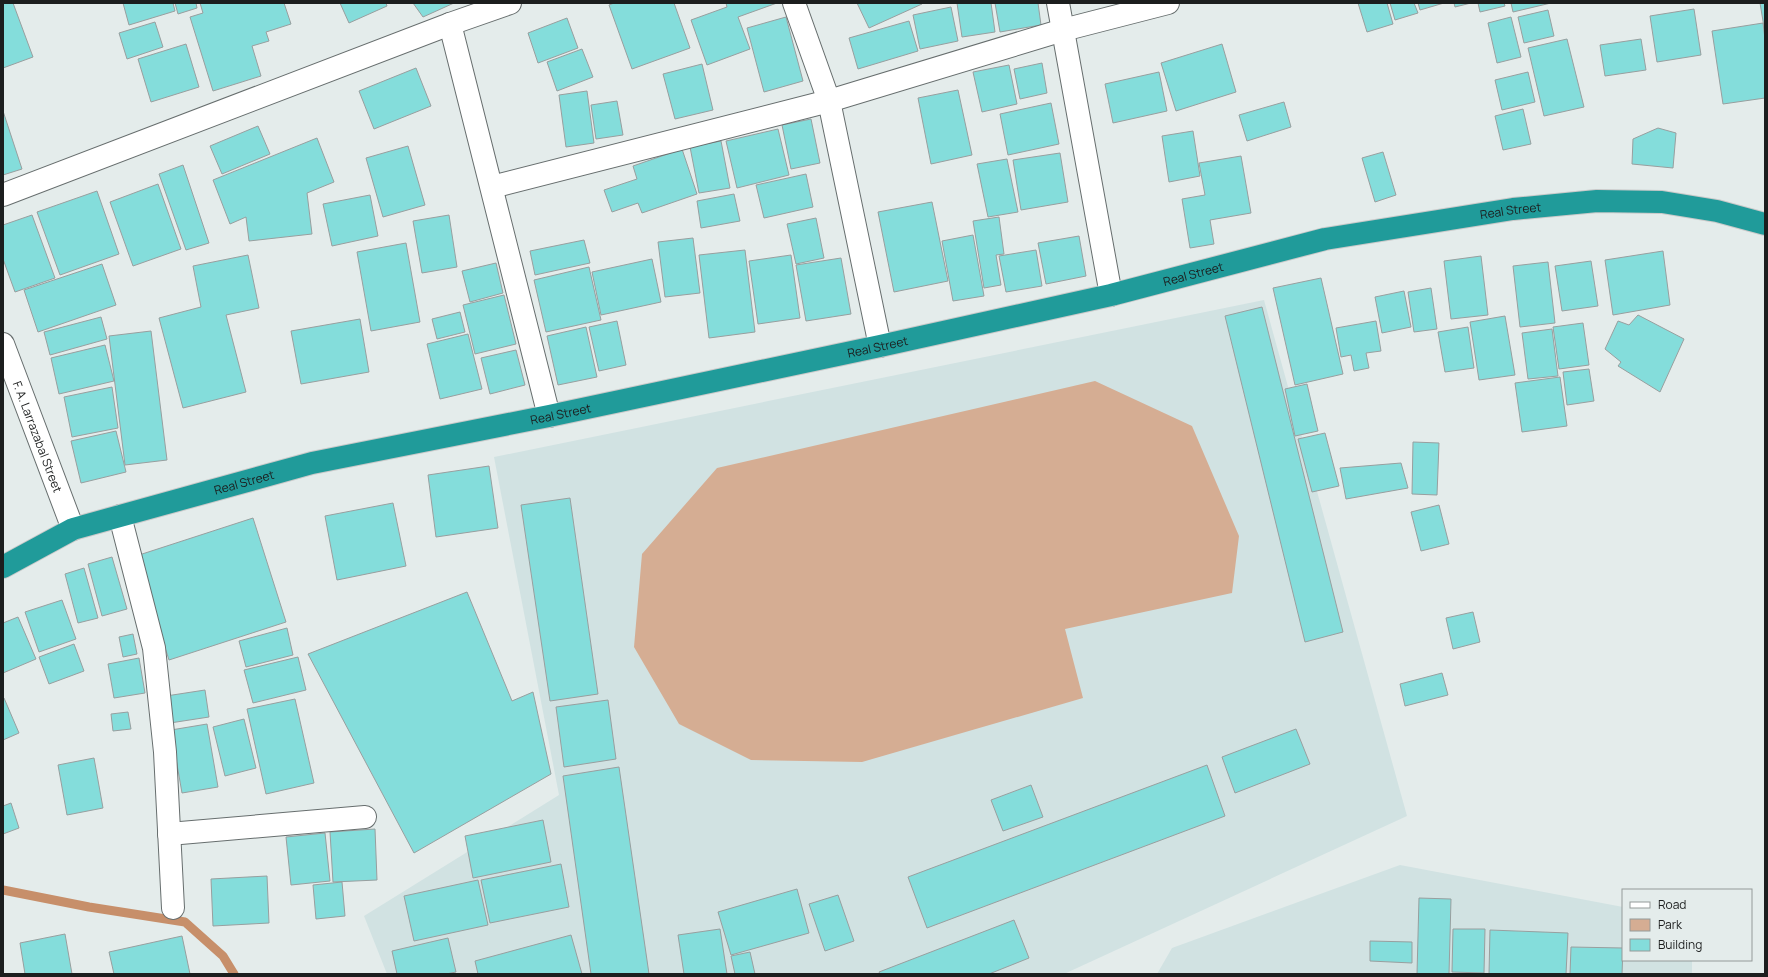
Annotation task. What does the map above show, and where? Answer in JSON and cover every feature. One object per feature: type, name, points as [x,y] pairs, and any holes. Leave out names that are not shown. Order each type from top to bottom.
[{"type":"highway","name":"Real Street","points":[[3,567],[73,529],[312,463],[549,416],[880,346],[1111,294],[1325,239],[1513,209],[1597,201],[1662,202],[1717,211],[1765,224]]},
{"type":"street","points":[[3,195],[450,24],[510,3]]},
{"type":"street","points":[[794,3],[829,101],[880,346]]},
{"type":"street","points":[[1058,3],[1111,294]]},
{"type":"street","points":[[492,187],[829,101],[1062,30],[1168,3]]},
{"type":"street","points":[[450,24],[549,416]]},
{"type":"street","name":"F. A. Larrazabal Street","points":[[3,344],[73,529]]},
{"type":"street","points":[[120,516],[154,648],[165,752],[173,908]]},
{"type":"street","points":[[169,834],[365,817]]},
{"type":"shaded area","points":[[1264,300],[1407,816],[1064,974],[387,974],[364,916],[559,795],[494,457]]},
{"type":"shaded area","points":[[1400,865],[1622,907],[1622,961],[1692,961],[1692,974],[1157,974],[1172,948]]},
{"type":"green space","points":[[1095,381],[1192,426],[1239,536],[1232,593],[1065,629],[1083,698],[862,762],[751,760],[679,724],[634,647],[642,554],[717,468]]},
{"type":"building","points":[[3,3],[13,3],[33,57],[3,68]]},
{"type":"building","points":[[123,3],[173,3],[175,11],[129,25]]},
{"type":"building","points":[[175,3],[196,3],[197,8],[178,14]]},
{"type":"building","points":[[200,3],[284,3],[291,24],[266,32],[269,41],[252,46],[261,76],[213,91],[190,17],[203,13]]},
{"type":"building","points":[[340,3],[386,3],[387,6],[349,23]]},
{"type":"building","points":[[413,3],[454,3],[423,17]]},
{"type":"building","points":[[614,3],[674,3],[690,48],[632,69],[609,5]]},
{"type":"building","points":[[726,3],[777,3],[738,17],[750,49],[707,65],[691,20],[727,7]]},
{"type":"building","points":[[857,3],[922,3],[922,4],[869,28]]},
{"type":"building","points":[[957,3],[991,3],[995,32],[962,37]]},
{"type":"building","points":[[995,3],[1038,3],[1041,25],[1000,32]]},
{"type":"building","points":[[1358,3],[1387,3],[1393,24],[1367,32]]},
{"type":"building","points":[[1390,3],[1414,3],[1418,13],[1395,20]]},
{"type":"building","points":[[1418,3],[1444,3],[1420,10]]},
{"type":"building","points":[[1454,3],[1471,3],[1455,7]]},
{"type":"building","points":[[1478,3],[1504,3],[1505,6],[1480,12]]},
{"type":"building","points":[[1511,3],[1551,3],[1513,12]]},
{"type":"building","points":[[1760,3],[1765,3],[1765,33]]},
{"type":"building","points":[[951,7],[958,41],[920,49],[913,15]]},
{"type":"building","points":[[1694,9],[1701,55],[1657,62],[1650,16]]},
{"type":"building","points":[[1548,10],[1554,36],[1524,43],[1518,17]]},
{"type":"building","points":[[786,17],[803,81],[764,92],[747,28]]},
{"type":"building","points":[[1511,17],[1521,57],[1497,63],[1488,23]]},
{"type":"building","points":[[567,18],[578,48],[538,63],[528,33]]},
{"type":"building","points":[[909,21],[918,51],[858,69],[849,38]]},
{"type":"building","points":[[155,22],[163,47],[127,59],[119,33]]},
{"type":"building","points":[[1763,23],[1765,39],[1765,98],[1723,104],[1712,31]]},
{"type":"building","points":[[1567,39],[1584,107],[1544,116],[1528,48]]},
{"type":"building","points":[[1641,39],[1646,70],[1605,76],[1600,45]]},
{"type":"building","points":[[186,44],[199,87],[151,102],[138,59]]},
{"type":"building","points":[[1222,44],[1236,92],[1176,111],[1161,63]]},
{"type":"building","points":[[582,49],[593,77],[557,91],[547,62]]},
{"type":"building","points":[[1042,63],[1047,93],[1020,99],[1014,69]]},
{"type":"building","points":[[702,64],[713,110],[675,119],[663,74]]},
{"type":"building","points":[[1009,65],[1017,104],[982,112],[973,72]]},
{"type":"building","points":[[416,68],[431,106],[374,129],[359,91]]},
{"type":"building","points":[[1159,72],[1167,111],[1113,123],[1105,84]]},
{"type":"building","points":[[1528,72],[1535,102],[1502,110],[1495,80]]},
{"type":"building","points":[[958,90],[972,155],[931,164],[918,98]]},
{"type":"building","points":[[587,91],[594,143],[566,147],[559,95]]},
{"type":"building","points":[[617,101],[623,135],[596,139],[591,105]]},
{"type":"building","points":[[1284,102],[1291,127],[1247,141],[1239,115]]},
{"type":"building","points":[[1051,103],[1059,144],[1008,155],[1000,114]]},
{"type":"building","points":[[1523,109],[1531,144],[1503,150],[1495,116]]},
{"type":"building","points":[[3,111],[22,169],[3,175]]},
{"type":"building","points":[[811,119],[820,163],[791,169],[782,125]]},
{"type":"building","points":[[258,126],[270,154],[222,174],[210,146]]},
{"type":"building","points":[[1658,128],[1676,133],[1673,168],[1632,164],[1633,139]]},
{"type":"building","points":[[778,129],[789,175],[737,188],[726,141]]},
{"type":"building","points":[[1193,131],[1200,176],[1169,182],[1162,136]]},
{"type":"building","points":[[317,138],[334,182],[307,193],[312,234],[249,241],[246,217],[230,224],[213,180]]},
{"type":"building","points":[[721,141],[730,188],[699,193],[690,147]]},
{"type":"building","points":[[408,146],[425,205],[383,217],[366,158]]},
{"type":"building","points":[[682,149],[697,194],[642,213],[638,203],[612,212],[604,190],[637,179],[633,166]]},
{"type":"building","points":[[1383,152],[1396,195],[1375,202],[1362,158]]},
{"type":"building","points":[[1060,153],[1068,202],[1021,210],[1013,160]]},
{"type":"building","points":[[1241,156],[1251,213],[1210,220],[1214,244],[1190,248],[1182,199],[1205,195],[1199,163]]},
{"type":"building","points":[[1007,159],[1018,212],[988,217],[977,164]]},
{"type":"building","points":[[183,165],[209,243],[186,250],[159,174]]},
{"type":"building","points":[[806,174],[813,207],[764,218],[756,185]]},
{"type":"building","points":[[158,184],[181,249],[133,266],[110,202]]},
{"type":"building","points":[[97,191],[119,254],[60,275],[37,212]]},
{"type":"building","points":[[734,194],[740,221],[701,228],[697,201]]},
{"type":"building","points":[[370,195],[378,236],[332,246],[323,204]]},
{"type":"building","points":[[932,202],[948,281],[894,292],[878,212]]},
{"type":"building","points":[[32,215],[55,278],[15,292],[3,259],[3,225]]},
{"type":"building","points":[[449,215],[457,267],[422,273],[413,221]]},
{"type":"building","points":[[999,217],[1004,254],[996,255],[1001,285],[984,288],[973,221]]},
{"type":"building","points":[[816,218],[824,258],[796,264],[787,224]]},
{"type":"building","points":[[973,235],[984,296],[953,301],[942,241]]},
{"type":"building","points":[[1079,236],[1086,276],[1046,284],[1038,243]]},
{"type":"building","points":[[693,238],[700,293],[665,297],[658,242]]},
{"type":"building","points":[[584,240],[590,263],[535,275],[530,251]]},
{"type":"building","points":[[406,243],[420,322],[371,331],[357,252]]},
{"type":"building","points":[[745,250],[755,332],[709,338],[699,255]]},
{"type":"building","points":[[1036,250],[1042,286],[1006,292],[999,256]]},
{"type":"building","points":[[1663,251],[1670,305],[1613,315],[1605,260]]},
{"type":"building","points":[[248,255],[259,308],[226,315],[246,392],[183,408],[159,318],[201,307],[193,266]]},
{"type":"building","points":[[791,255],[800,318],[758,324],[749,261]]},
{"type":"building","points":[[1481,256],[1488,315],[1451,319],[1444,261]]},
{"type":"building","points":[[841,258],[851,314],[806,321],[796,265]]},
{"type":"building","points":[[652,259],[661,302],[601,315],[592,272]]},
{"type":"building","points":[[1591,261],[1598,306],[1562,311],[1555,266]]},
{"type":"building","points":[[1548,262],[1555,323],[1520,327],[1513,266]]},
{"type":"building","points":[[496,263],[503,293],[470,302],[462,271]]},
{"type":"building","points":[[102,264],[116,305],[38,332],[24,290]]},
{"type":"building","points":[[589,267],[601,320],[546,332],[534,280]]},
{"type":"building","points":[[1321,278],[1343,374],[1295,385],[1273,288]]},
{"type":"building","points":[[1431,288],[1437,329],[1414,332],[1408,292]]},
{"type":"building","points":[[1404,291],[1411,327],[1382,333],[1375,297]]},
{"type":"building","points":[[504,295],[516,344],[475,354],[463,305]]},
{"type":"building","points":[[1262,307],[1343,632],[1305,642],[1225,316]]},
{"type":"building","points":[[460,312],[465,332],[437,339],[432,319]]},
{"type":"building","points":[[1638,315],[1684,339],[1660,392],[1618,366],[1621,362],[1605,349],[1618,321],[1629,325]]},
{"type":"building","points":[[1505,316],[1515,375],[1479,380],[1470,322]]},
{"type":"building","points":[[101,317],[107,339],[50,355],[44,332]]},
{"type":"building","points":[[360,319],[369,372],[301,384],[291,331]]},
{"type":"building","points":[[617,321],[626,365],[599,371],[589,327]]},
{"type":"building","points":[[1376,321],[1381,351],[1366,353],[1369,368],[1354,371],[1351,355],[1341,357],[1336,328]]},
{"type":"building","points":[[1583,323],[1589,365],[1559,369],[1553,327]]},
{"type":"building","points":[[586,327],[597,377],[558,385],[547,336]]},
{"type":"building","points":[[1468,327],[1474,368],[1445,372],[1438,332]]},
{"type":"building","points":[[1552,329],[1558,376],[1528,379],[1522,333]]},
{"type":"building","points":[[151,331],[167,460],[125,465],[109,336]]},
{"type":"building","points":[[468,334],[482,389],[440,399],[427,344]]},
{"type":"building","points":[[105,345],[114,381],[59,394],[51,358]]},
{"type":"building","points":[[516,350],[525,385],[490,394],[481,358]]},
{"type":"building","points":[[1589,369],[1594,401],[1567,405],[1563,372]]},
{"type":"building","points":[[1560,377],[1567,426],[1522,432],[1515,383]]},
{"type":"building","points":[[1307,384],[1318,431],[1295,436],[1285,389]]},
{"type":"building","points":[[112,387],[118,428],[72,437],[64,397]]},
{"type":"building","points":[[116,431],[126,472],[81,483],[71,441]]},
{"type":"building","points":[[1325,433],[1339,486],[1312,492],[1298,439]]},
{"type":"building","points":[[1413,442],[1439,443],[1437,495],[1412,494]]},
{"type":"building","points":[[1401,463],[1408,488],[1346,499],[1340,468]]},
{"type":"building","points":[[489,466],[498,528],[436,537],[428,475]]},
{"type":"building","points":[[570,498],[598,694],[550,701],[521,505]]},
{"type":"building","points":[[393,503],[406,566],[337,580],[325,516]]},
{"type":"building","points":[[1439,505],[1449,544],[1421,551],[1411,512]]},
{"type":"building","points":[[253,518],[286,622],[169,660],[136,556]]},
{"type":"building","points":[[112,557],[127,609],[102,616],[88,564]]},
{"type":"building","points":[[84,568],[98,618],[78,623],[65,574]]},
{"type":"building","points":[[467,592],[512,701],[533,692],[551,774],[414,853],[308,654]]},
{"type":"building","points":[[62,600],[76,639],[39,652],[25,612]]},
{"type":"building","points":[[1473,612],[1480,642],[1453,649],[1446,618]]},
{"type":"building","points":[[18,617],[36,659],[3,673],[3,623]]},
{"type":"building","points":[[287,628],[293,655],[246,667],[239,641]]},
{"type":"building","points":[[133,634],[137,654],[123,657],[119,637]]},
{"type":"building","points":[[74,644],[84,671],[49,684],[39,657]]},
{"type":"building","points":[[298,657],[306,690],[253,703],[244,670]]},
{"type":"building","points":[[139,658],[145,693],[114,698],[108,664]]},
{"type":"building","points":[[1442,673],[1448,695],[1405,706],[1400,684]]},
{"type":"building","points":[[205,690],[209,717],[170,723],[166,696]]},
{"type":"building","points":[[4,698],[19,733],[3,740],[3,699]]},
{"type":"building","points":[[295,699],[314,783],[266,794],[247,709]]},
{"type":"building","points":[[608,700],[616,759],[564,767],[556,707]]},
{"type":"building","points":[[128,712],[131,729],[113,731],[111,714]]},
{"type":"building","points":[[244,719],[256,768],[225,776],[213,727]]},
{"type":"building","points":[[207,724],[218,787],[182,793],[171,730]]},
{"type":"building","points":[[1296,729],[1310,764],[1235,793],[1222,757]]},
{"type":"building","points":[[94,758],[103,808],[67,815],[58,765]]},
{"type":"building","points":[[1207,765],[1225,816],[927,928],[908,877]]},
{"type":"building","points":[[619,767],[649,974],[591,974],[563,776]]},
{"type":"building","points":[[1031,785],[1043,817],[1003,831],[991,800]]},
{"type":"building","points":[[11,803],[19,828],[3,834],[3,806]]},
{"type":"building","points":[[543,820],[551,862],[473,878],[465,836]]},
{"type":"building","points":[[375,829],[377,880],[333,882],[330,832]]},
{"type":"building","points":[[325,833],[330,881],[291,885],[286,837]]},
{"type":"building","points":[[561,864],[569,907],[490,923],[481,880]]},
{"type":"building","points":[[267,876],[269,923],[213,926],[211,879]]},
{"type":"building","points":[[478,880],[488,925],[414,941],[404,896]]},
{"type":"building","points":[[342,882],[345,916],[316,919],[313,885]]},
{"type":"building","points":[[797,889],[809,933],[731,955],[718,912]]},
{"type":"building","points":[[838,895],[854,941],[825,951],[809,904]]},
{"type":"building","points":[[1419,898],[1451,899],[1449,974],[1417,974]]},
{"type":"building","points":[[1014,920],[1029,958],[989,974],[880,974],[879,972]]},
{"type":"building","points":[[720,929],[727,974],[684,974],[678,935]]},
{"type":"building","points":[[1453,929],[1485,929],[1484,973],[1452,972]]},
{"type":"building","points":[[1490,930],[1568,933],[1566,974],[1489,974]]},
{"type":"building","points":[[65,934],[72,974],[25,974],[20,943]]},
{"type":"building","points":[[571,935],[582,974],[478,974],[475,961]]},
{"type":"building","points":[[182,936],[190,974],[114,974],[109,952]]},
{"type":"building","points":[[448,938],[456,972],[446,974],[397,974],[392,951]]},
{"type":"building","points":[[1370,941],[1412,942],[1412,963],[1370,961]]},
{"type":"building","points":[[1571,947],[1622,948],[1622,974],[1570,974]]},
{"type":"building","points":[[750,952],[755,974],[735,974],[731,956]]},
{"type":"waterway","points":[[3,890],[89,907],[185,922],[223,956],[234,974]]}]
